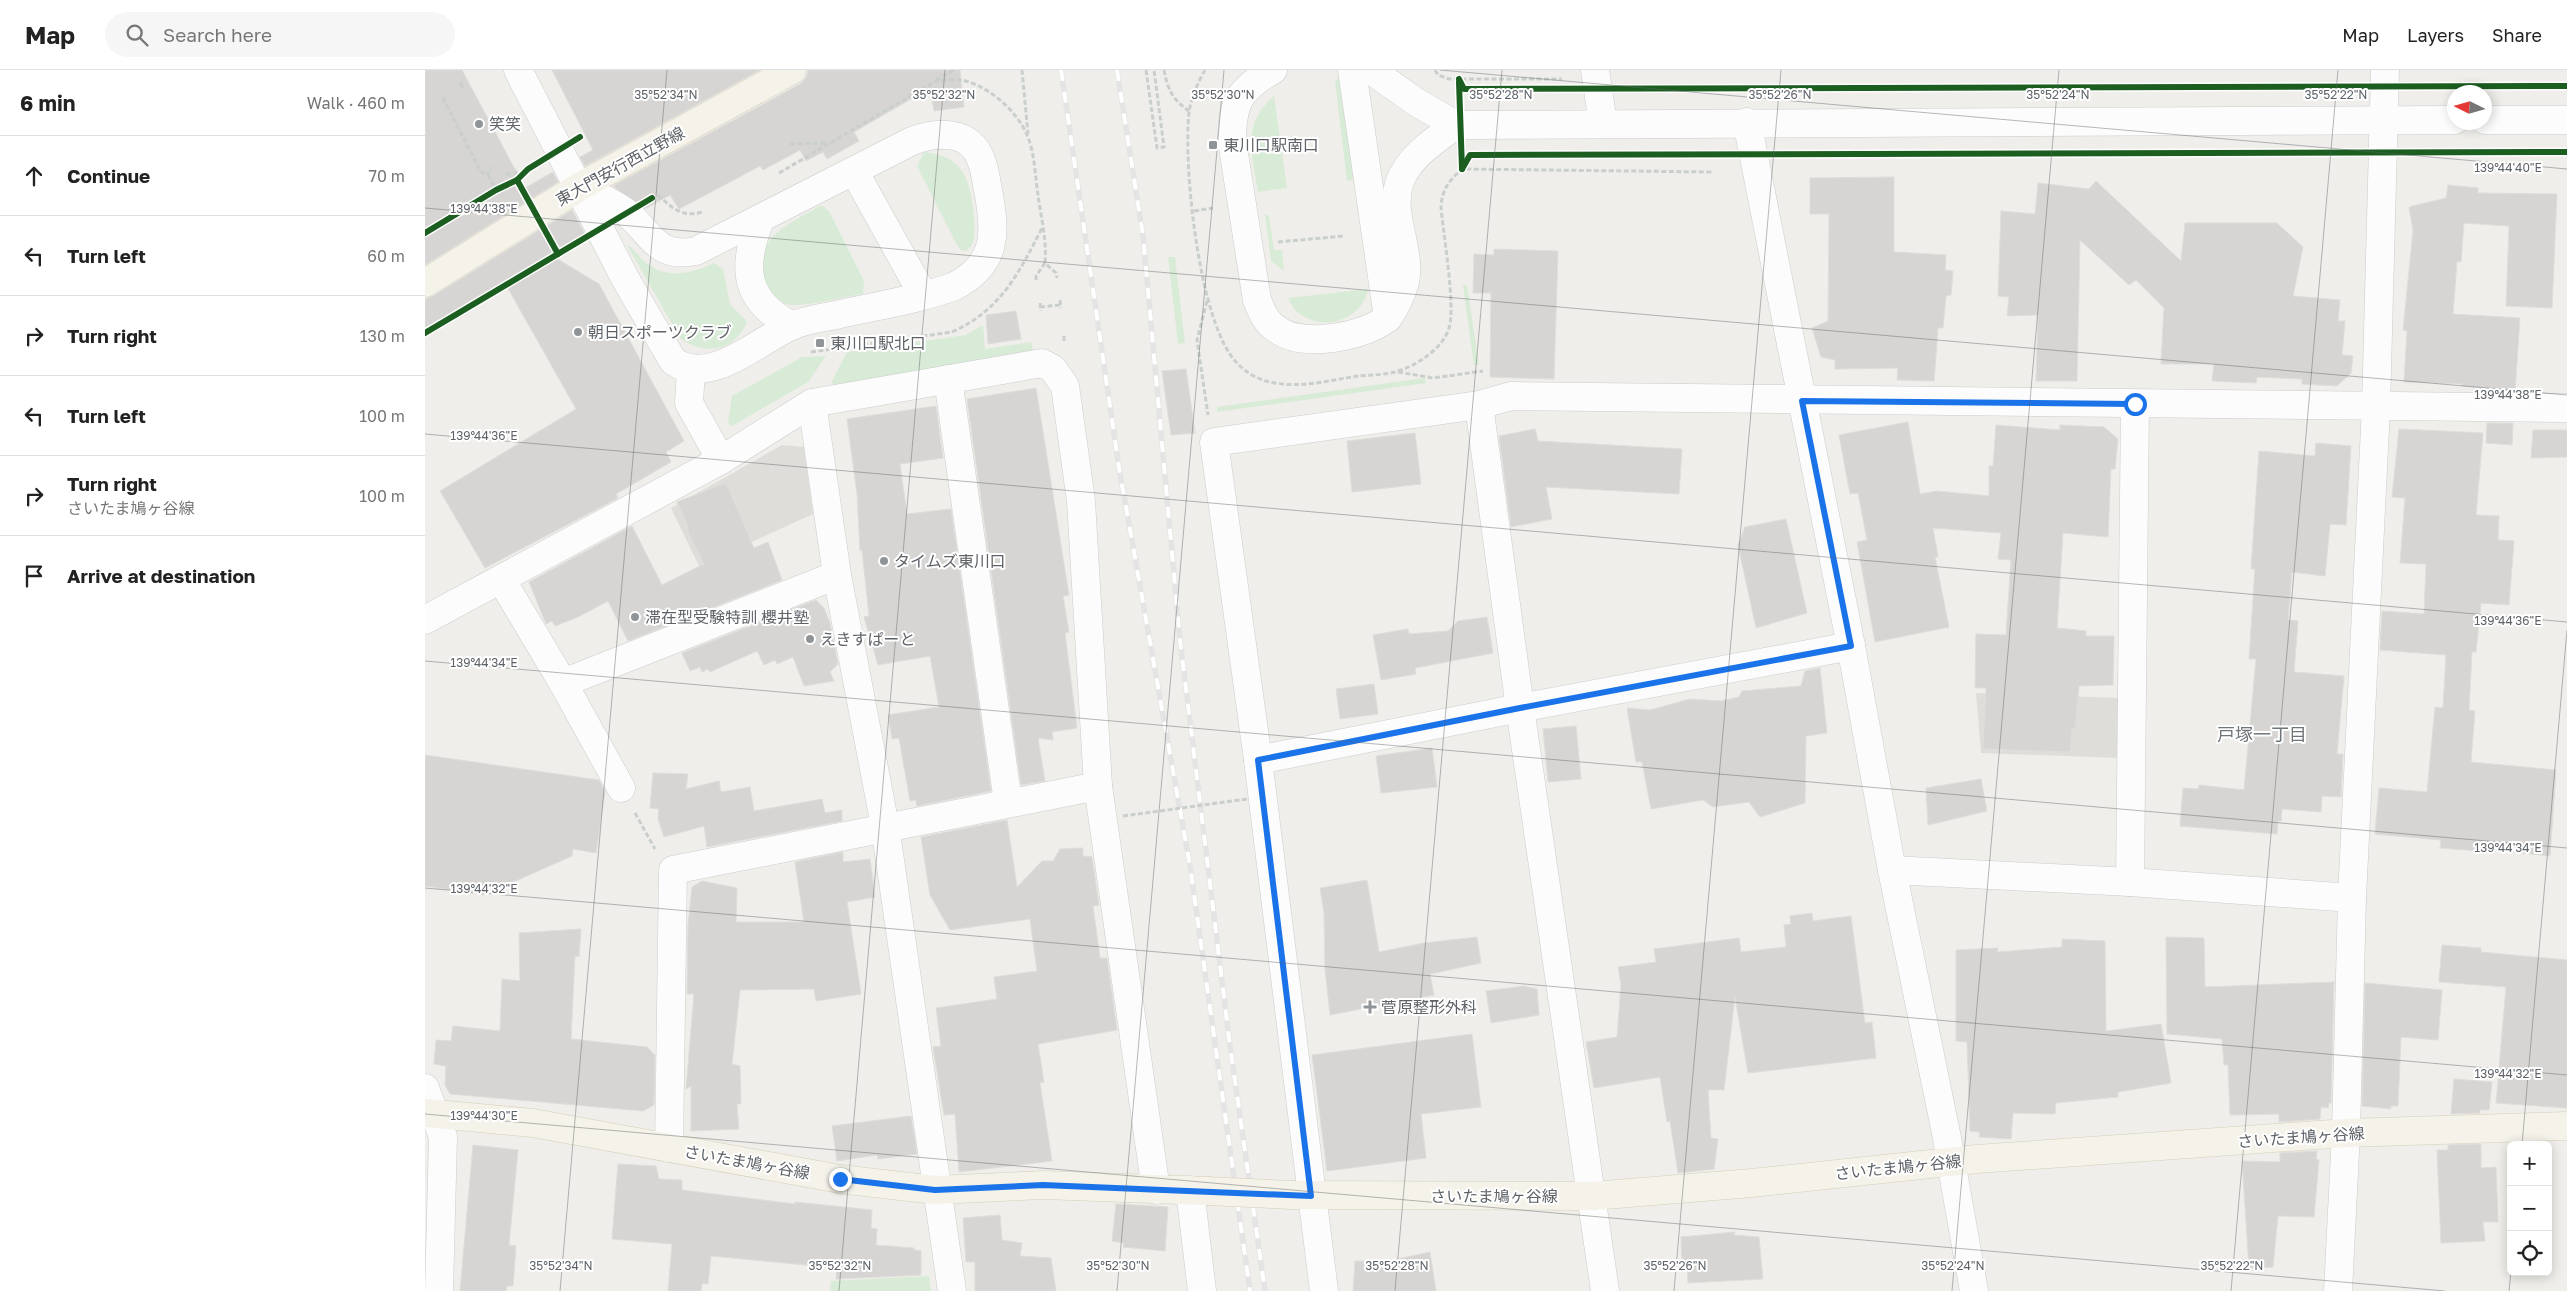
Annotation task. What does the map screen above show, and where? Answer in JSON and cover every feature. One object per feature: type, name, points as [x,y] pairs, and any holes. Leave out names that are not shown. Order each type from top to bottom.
[{"type":"main road","name":"東大門安行西立野線","points":[[425,283],[579,187],[766,76],[792,70]]},
{"type":"main road","name":"さいたま鳩ヶ谷線","points":[[428,1105],[840,1179],[935,1190],[1043,1185],[1199,1190],[1302,1196],[1592,1196],[1752,1183],[1952,1161],[2346,1133],[2567,1126]]},
{"type":"street","points":[[518,70],[626,280],[673,361],[691,369],[727,362],[791,326],[955,286],[969,278],[981,265],[989,251],[994,222],[978,154],[962,138],[946,134],[929,135],[913,141],[696,252],[684,254],[661,248],[651,240],[628,214],[617,206],[579,187]]},
{"type":"street","points":[[1273,70],[1255,80],[1240,97],[1232,116],[1232,140],[1257,300],[1265,319],[1278,330],[1291,337],[1305,340],[1369,330],[1388,318],[1405,282],[1397,204],[1399,182],[1405,170],[1427,146],[1458,125]]},
{"type":"street","points":[[1352,70],[1388,318]]},
{"type":"street","points":[[1371,70],[1417,102],[1458,125],[1747,122],[2447,120]]},
{"type":"street","points":[[1595,70],[1603,124]]},
{"type":"street","points":[[2338,1291],[2346,1133],[2352,898],[2376,407],[2385,70]]},
{"type":"street","points":[[2492,120],[2567,120]]},
{"type":"street","points":[[1747,122],[1851,646],[1891,870],[1952,1161],[1974,1291]]},
{"type":"street","points":[[854,171],[923,295]]},
{"type":"street","points":[[760,220],[750,249],[749,273],[761,304],[773,316],[791,326]]},
{"type":"street","points":[[425,620],[721,460],[812,403],[1042,363],[1053,369],[1065,386],[1081,501],[1098,786],[1156,1190]]},
{"type":"street","points":[[691,369],[689,404],[721,460]]},
{"type":"street","points":[[948,379],[1008,802]]},
{"type":"street","points":[[1324,1291],[1302,1196],[1258,760],[1214,442],[1479,405],[1511,396],[1802,401],[2567,408]]},
{"type":"street","points":[[812,403],[837,575],[885,826],[935,1190],[952,1291]]},
{"type":"street","points":[[2129,882],[2135,404]]},
{"type":"street","points":[[1479,405],[1520,708],[1605,1291]]},
{"type":"street","points":[[563,683],[837,575]]},
{"type":"street","points":[[501,579],[563,683],[627,800]]},
{"type":"street","points":[[1258,760],[1520,708],[1851,646]]},
{"type":"street","points":[[669,1148],[673,870],[885,826],[1098,786]]},
{"type":"street","points":[[1891,870],[2129,882],[2352,898]]},
{"type":"street","points":[[428,1105],[443,1136],[439,1291]]},
{"type":"street","points":[[1199,1190],[1202,1291]]},
{"type":"path","points":[[936,81],[954,70]]},
{"type":"path","points":[[1021,70],[1028,137]]},
{"type":"path","points":[[1146,70],[1157,148],[1165,147],[1153,70]]},
{"type":"path","points":[[1165,70],[1167,83],[1175,101],[1189,111]]},
{"type":"path","points":[[1205,70],[1189,111],[1190,175],[1207,300],[1217,333],[1235,362],[1255,377],[1275,383],[1297,384],[1396,372],[1433,378],[1480,372]]},
{"type":"path","points":[[1435,70],[1444,77],[1459,79],[1562,79]]},
{"type":"path","points":[[1459,79],[1458,125],[1462,169]]},
{"type":"path","points":[[1459,79],[1464,90]]},
{"type":"path","points":[[461,83],[463,87]]},
{"type":"path","points":[[443,98],[481,172],[488,175],[496,190]]},
{"type":"path","points":[[790,144],[829,143]]},
{"type":"path","points":[[1396,372],[1423,359],[1443,340],[1450,326],[1451,304],[1441,207],[1442,194],[1449,181],[1462,169],[1466,162]]},
{"type":"path","points":[[488,175],[491,168]]},
{"type":"path","points":[[506,173],[516,179],[516,168]]},
{"type":"path","points":[[1462,169],[1712,172]]},
{"type":"path","points":[[510,184],[522,175]]},
{"type":"path","points":[[517,180],[536,214]]},
{"type":"path","points":[[488,195],[503,187]]},
{"type":"path","points":[[669,206],[676,204]]},
{"type":"path","points":[[1194,212],[1217,207]]},
{"type":"path","points":[[1277,235],[1278,244],[1344,236]]},
{"type":"path","points":[[1036,280],[1036,276],[1045,263],[1046,254]]},
{"type":"path","points":[[1045,263],[1056,273],[1057,278]]},
{"type":"path","points":[[1207,300],[1197,340],[1208,410]]},
{"type":"path","points":[[1040,307],[1061,304]]},
{"type":"path","points":[[836,355],[839,348]]},
{"type":"path","points":[[1123,816],[1247,799]]},
{"type":"path","points":[[627,800],[655,850]]},
{"type":"shaded area","points":[[782,445],[804,447],[813,514],[699,566],[671,508]]},
{"type":"shaded area","points":[[1976,693],[2120,698],[2118,758],[1981,753]]},
{"type":"green space","points":[[1343,74],[1358,179],[1347,181],[1335,81]]},
{"type":"green space","points":[[1274,96],[1287,188],[1258,192],[1251,140],[1257,117]]},
{"type":"green space","points":[[924,152],[949,159],[954,162],[965,176],[972,203],[974,223],[974,241],[966,251],[961,250],[957,245],[917,166]]},
{"type":"green space","points":[[821,205],[829,211],[864,281],[863,294],[807,304],[791,305],[782,303],[772,296],[767,289],[762,269],[763,255],[767,244],[784,227]]},
{"type":"green space","points":[[1265,214],[1269,216],[1274,250],[1282,250],[1284,271],[1271,261]]},
{"type":"green space","points":[[627,245],[644,261],[660,271],[669,273],[687,272],[714,263],[723,269],[730,304],[747,322],[741,332],[726,345],[708,349],[689,344],[680,338]]},
{"type":"green space","points":[[1168,257],[1175,257],[1185,343],[1178,344]]},
{"type":"green space","points":[[1463,285],[1467,285],[1479,365],[1474,365]]},
{"type":"green space","points":[[1368,289],[1365,299],[1359,308],[1343,319],[1333,322],[1313,320],[1303,316],[1292,306],[1288,298]]},
{"type":"green space","points":[[983,325],[985,349],[1031,342],[1034,353],[833,385],[832,381],[847,352],[966,335]]},
{"type":"green space","points":[[826,356],[808,382],[732,426],[728,423],[732,396],[802,357]]},
{"type":"green space","points":[[1425,378],[1426,383],[1217,412],[1217,407]]},
{"type":"green space","points":[[929,1276],[931,1291],[830,1291],[831,1281]]},
{"type":"building","points":[[425,70],[462,70],[525,188],[553,172],[558,182],[425,265]]},
{"type":"building","points":[[552,70],[760,70],[585,166],[580,157],[593,150]]},
{"type":"building","points":[[808,70],[960,70],[964,107],[934,111],[930,88],[854,132],[859,141],[827,159],[823,152],[806,161],[800,150],[763,170],[760,166],[679,209],[670,195],[645,209],[613,186],[800,84],[806,78]]},
{"type":"building","points":[[1894,177],[1894,252],[1946,255],[1945,270],[1953,271],[1951,295],[1946,296],[1943,328],[1938,328],[1934,381],[1897,380],[1898,368],[1835,369],[1835,360],[1821,357],[1812,328],[1828,321],[1829,214],[1810,214],[1810,178]]},
{"type":"building","points":[[2096,181],[2181,261],[2185,223],[2277,223],[2303,247],[2293,296],[2340,300],[2338,321],[2345,321],[2342,355],[2353,356],[2351,373],[2337,386],[2302,384],[2302,379],[2257,377],[2256,383],[2212,381],[2214,364],[2161,364],[2164,308],[2136,280],[2129,285],[2080,240],[2077,381],[2036,381],[2038,315],[2007,316],[2009,297],[1998,296],[2001,211],[2035,214],[2038,183],[2089,189]]},
{"type":"building","points":[[2448,185],[2478,188],[2478,193],[2557,194],[2552,308],[2506,306],[2509,226],[2464,223],[2461,262],[2457,261],[2453,314],[2520,318],[2515,392],[2489,391],[2489,388],[2462,386],[2462,384],[2404,382],[2407,331],[2403,330],[2413,230],[2409,207],[2446,198]]},
{"type":"building","points":[[572,210],[588,240],[556,258],[599,284],[684,441],[666,452],[671,462],[616,494],[618,498],[485,568],[440,491],[576,409],[506,285],[425,330],[425,299],[433,296]]},
{"type":"building","points":[[1494,249],[1558,251],[1554,379],[1490,377],[1491,293],[1473,293],[1474,254],[1494,255]]},
{"type":"building","points":[[1016,311],[1021,339],[988,344],[986,315]]},
{"type":"building","points":[[1186,369],[1195,433],[1171,435],[1162,371]]},
{"type":"building","points":[[1036,388],[1069,595],[1063,596],[1069,632],[1065,633],[1077,728],[1052,732],[1053,740],[1038,738],[1045,781],[1021,785],[967,399]]},
{"type":"building","points":[[936,406],[943,458],[900,464],[907,514],[951,509],[991,791],[917,806],[916,800],[910,801],[899,738],[892,739],[888,715],[939,707],[930,656],[878,665],[864,617],[869,616],[862,550],[860,551],[857,494],[847,419]]},
{"type":"building","points":[[1908,422],[1920,494],[1937,491],[1989,496],[1989,466],[1993,466],[1996,425],[2060,430],[2060,425],[2104,427],[2118,439],[2115,469],[2111,469],[2108,537],[2063,533],[2057,628],[2086,631],[2086,636],[2114,636],[2113,685],[2079,686],[2075,728],[2072,728],[2070,752],[1983,749],[1986,688],[1975,688],[1976,634],[2006,635],[2011,560],[1998,559],[2001,533],[1933,528],[1938,557],[1935,557],[1949,627],[1875,642],[1857,542],[1867,540],[1858,493],[1850,494],[1839,435]]},
{"type":"building","points":[[2487,423],[2513,423],[2512,445],[2486,443]]},
{"type":"building","points":[[1535,429],[1538,441],[1682,449],[1679,494],[1546,487],[1552,519],[1511,527],[1499,436]]},
{"type":"building","points":[[2399,429],[2483,433],[2476,515],[2499,516],[2498,540],[2514,541],[2509,605],[2481,603],[2476,652],[2472,652],[2469,710],[2475,711],[2471,762],[2556,770],[2550,856],[2491,850],[2491,852],[2440,848],[2441,840],[2375,834],[2379,788],[2427,792],[2435,707],[2443,708],[2446,655],[2380,650],[2382,611],[2424,614],[2426,564],[2400,563],[2405,498],[2392,497]]},
{"type":"building","points":[[2533,430],[2567,430],[2567,457],[2531,458]]},
{"type":"building","points":[[1415,433],[1421,484],[1352,492],[1347,441]]},
{"type":"building","points":[[2316,443],[2351,446],[2346,525],[2330,524],[2325,576],[2292,572],[2288,620],[2298,621],[2294,672],[2344,676],[2337,754],[2343,754],[2341,797],[2322,796],[2321,812],[2282,809],[2281,821],[2278,821],[2277,834],[2180,826],[2183,788],[2198,789],[2199,785],[2244,790],[2256,659],[2249,659],[2255,569],[2251,569],[2259,451],[2315,456]]},
{"type":"building","points":[[726,483],[754,548],[768,542],[782,580],[628,641],[608,601],[578,617],[555,626],[552,621],[546,624],[529,582],[632,526],[662,585],[704,564],[688,532],[688,526],[677,502]]},
{"type":"building","points":[[1786,519],[1807,613],[1756,628],[1738,545],[1745,527]]},
{"type":"building","points":[[816,600],[824,608],[830,623],[838,664],[830,672],[834,681],[804,686],[793,657],[777,664],[775,660],[764,665],[757,651],[710,672],[708,669],[702,672],[700,667],[690,671],[682,653]]},
{"type":"building","points":[[1487,617],[1493,653],[1415,668],[1416,674],[1381,680],[1373,635],[1408,629],[1409,634],[1448,631],[1458,621]]},
{"type":"building","points":[[1820,668],[1827,733],[1806,736],[1805,803],[1760,817],[1749,802],[1713,807],[1703,800],[1651,809],[1642,762],[1636,762],[1627,708],[1650,710],[1690,699],[1721,701],[1739,697],[1742,691],[1801,686],[1805,671]]},
{"type":"building","points":[[1374,684],[1378,714],[1340,719],[1336,689]]},
{"type":"building","points":[[1576,726],[1581,779],[1548,782],[1543,729]]},
{"type":"building","points":[[1432,748],[1437,787],[1381,793],[1376,756]]},
{"type":"building","points":[[425,755],[599,780],[605,792],[596,853],[573,849],[572,856],[484,895],[425,886]]},
{"type":"building","points":[[653,773],[688,774],[686,789],[719,781],[721,792],[750,787],[754,811],[822,799],[825,813],[842,810],[842,821],[707,847],[704,826],[664,837],[658,819],[659,809],[650,808]]},
{"type":"building","points":[[1981,779],[1987,811],[1928,825],[1926,788]]},
{"type":"building","points":[[1007,820],[1017,887],[1042,861],[1053,861],[1060,849],[1083,848],[1083,856],[1092,857],[1099,905],[1093,906],[1100,958],[1107,958],[1117,1030],[1038,1044],[1044,1082],[1040,1083],[1052,1161],[959,1172],[955,1114],[944,1115],[933,1047],[941,1046],[936,1008],[997,999],[994,977],[1037,971],[1030,919],[950,930],[930,895],[921,837]]},
{"type":"building","points":[[843,852],[843,862],[870,859],[875,897],[847,902],[861,994],[816,1001],[814,989],[740,990],[732,1064],[740,1066],[741,1104],[737,1104],[739,1129],[691,1131],[691,1086],[686,1089],[694,994],[687,994],[688,925],[692,887],[702,881],[737,888],[736,922],[804,922],[795,862]]},
{"type":"building","points":[[1367,880],[1379,952],[1424,943],[1477,937],[1481,963],[1430,974],[1434,995],[1330,1015],[1325,969],[1324,913],[1320,888]]},
{"type":"building","points":[[1812,913],[1813,921],[1851,916],[1865,1023],[1872,1022],[1876,1058],[1748,1073],[1735,997],[1724,1090],[1708,1090],[1711,1138],[1718,1139],[1714,1169],[1678,1173],[1670,1121],[1667,1122],[1660,1077],[1594,1088],[1586,1042],[1617,1037],[1621,985],[1618,967],[1656,962],[1654,949],[1739,938],[1741,952],[1786,947],[1784,925],[1791,924],[1790,916]]},
{"type":"building","points":[[581,929],[579,957],[575,956],[571,1039],[647,1047],[655,1055],[654,1105],[643,1111],[450,1094],[445,1085],[446,1066],[434,1064],[436,1040],[451,1041],[453,1026],[500,1031],[502,979],[520,981],[519,933]]},
{"type":"building","points":[[2166,937],[2204,938],[2205,987],[2334,982],[2331,1103],[2329,1103],[2328,1108],[2321,1107],[2320,1119],[2279,1122],[2279,1114],[2230,1115],[2228,1065],[2224,1065],[2222,1039],[2167,1034]]},
{"type":"building","points":[[2062,939],[2105,941],[2106,1031],[2161,1024],[2171,1083],[2118,1092],[2118,1097],[2056,1103],[2055,1114],[2013,1113],[2011,1139],[1979,1137],[1980,1132],[1970,1131],[1967,1042],[1956,1041],[1956,950],[1998,948],[1997,952],[2062,947]]},
{"type":"building","points":[[2442,945],[2481,948],[2481,952],[2567,960],[2567,1108],[2496,1103],[2506,987],[2439,982]]},
{"type":"building","points":[[2365,983],[2442,990],[2438,1040],[2401,1037],[2398,1106],[2391,1106],[2391,1109],[2362,1106]]},
{"type":"building","points":[[1524,986],[1537,989],[1539,1015],[1491,1023],[1486,991]]},
{"type":"building","points":[[1472,1034],[1481,1107],[1421,1114],[1426,1158],[1327,1171],[1312,1055]]},
{"type":"building","points":[[2454,1079],[2492,1082],[2489,1110],[2480,1110],[2480,1113],[2451,1114]]},
{"type":"building","points":[[911,1116],[917,1154],[878,1159],[877,1155],[837,1161],[832,1126]]},
{"type":"building","points":[[2481,1144],[2481,1168],[2496,1167],[2498,1222],[2483,1222],[2485,1241],[2441,1243],[2437,1150],[2448,1150],[2448,1145]]},
{"type":"building","points":[[473,1145],[518,1150],[509,1245],[516,1246],[513,1286],[507,1286],[506,1291],[460,1291]]},
{"type":"building","points":[[2317,1151],[2316,1159],[2319,1160],[2314,1217],[2278,1216],[2273,1267],[2249,1268],[2242,1161],[2280,1162],[2280,1153]]},
{"type":"building","points":[[618,1164],[656,1166],[659,1179],[682,1180],[682,1190],[795,1204],[795,1202],[872,1210],[871,1228],[877,1229],[876,1245],[914,1248],[914,1250],[921,1251],[921,1275],[836,1279],[837,1268],[711,1256],[708,1284],[702,1283],[701,1291],[668,1291],[672,1244],[612,1239]]},
{"type":"building","points":[[1116,1204],[1168,1207],[1165,1251],[1123,1247],[1124,1243],[1112,1241]]},
{"type":"building","points":[[1000,1215],[1002,1240],[1022,1243],[1020,1256],[1051,1258],[1056,1291],[975,1291],[975,1262],[966,1262],[963,1218]]},
{"type":"building","points":[[1735,1232],[1734,1235],[1759,1237],[1763,1279],[1688,1283],[1687,1262],[1682,1262],[1681,1237]]},
{"type":"building","points":[[1430,1252],[1436,1291],[1353,1291],[1355,1261],[1384,1262]]},
{"type":"railway","points":[[1061,70],[1119,468],[1190,866],[1250,1291]]},
{"type":"railway","points":[[1117,70],[1143,236],[1180,640],[1230,1046],[1265,1291]]},
{"type":"cycle path","points":[[1459,79],[1464,89],[2567,86]]},
{"type":"cycle path","points":[[1459,82],[1462,169]]},
{"type":"cycle path","points":[[425,233],[496,190],[517,180],[528,169],[580,137]]},
{"type":"cycle path","points":[[1462,169],[1470,155],[2567,152]]},
{"type":"cycle path","points":[[517,180],[558,254]]},
{"type":"cycle path","points":[[425,333],[652,198]]},
{"type":"place","name":"笑笑","points":[[479,124]]},
{"type":"place","name":"東川口駅南口","points":[[1213,145]]},
{"type":"place","name":"朝日スポーツクラブ","points":[[578,332]]},
{"type":"place","name":"東川口駅北口","points":[[820,343]]},
{"type":"place","name":"タイムズ東川口","points":[[884,561]]},
{"type":"place","name":"滞在型受験特訓 櫻井塾","points":[[635,617]]},
{"type":"place","name":"えきすぱーと","points":[[810,639]]},
{"type":"place","name":"菅原整形外科","points":[[1370,1007]]},
{"type":"district","name":"戸塚一丁目","points":[[2262,734]]},
{"type":"route","points":[[840,1179],[935,1190],[1043,1185],[1311,1196],[1258,760],[1520,708],[1851,646],[1802,401],[2135,404]]}]
